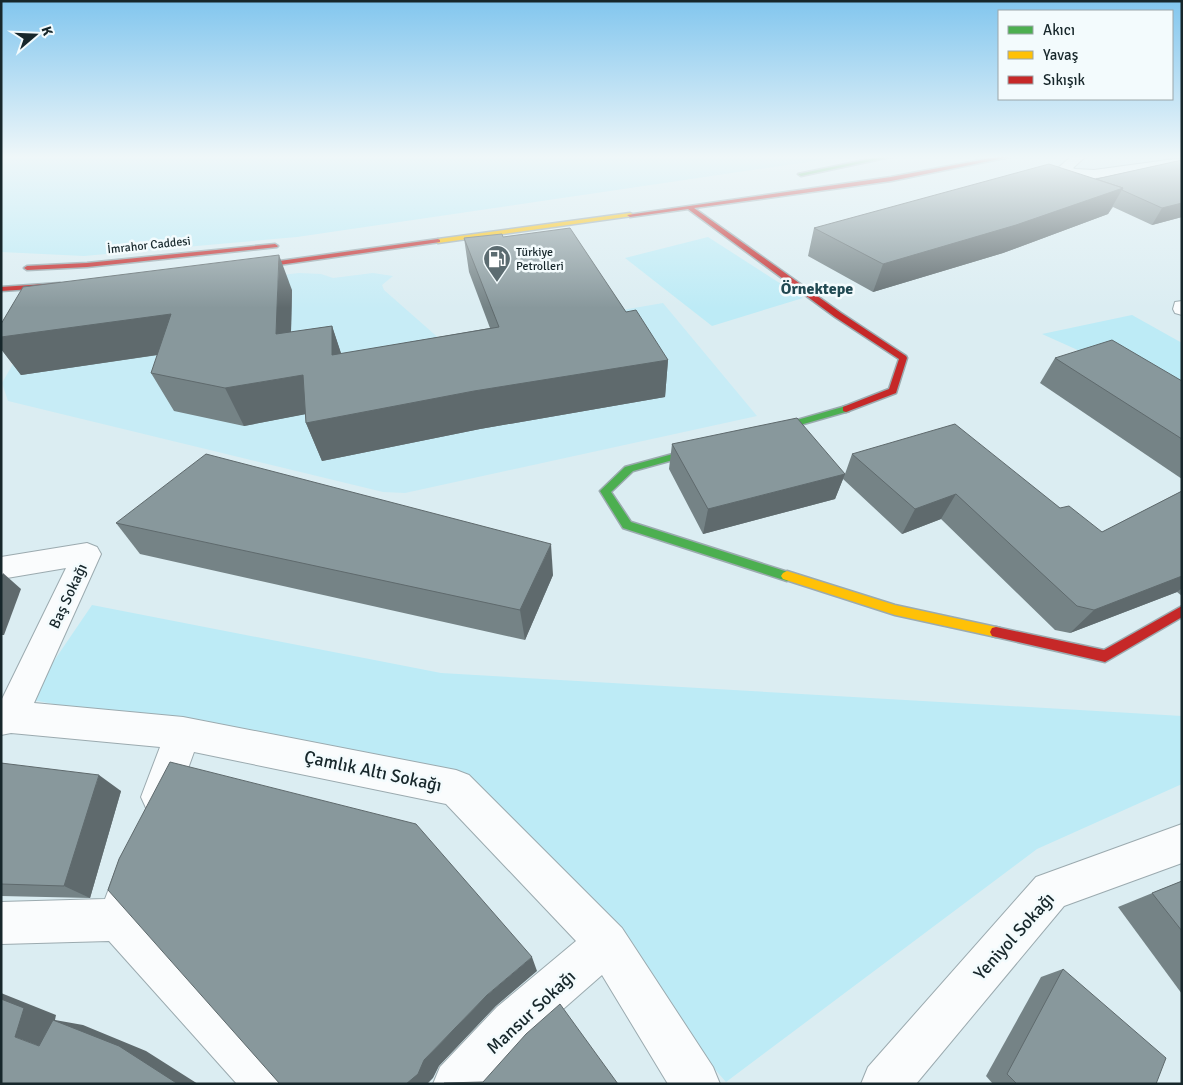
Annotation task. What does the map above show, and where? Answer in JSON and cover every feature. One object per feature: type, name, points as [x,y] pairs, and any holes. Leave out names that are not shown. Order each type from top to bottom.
[{"type":"main road","points":[[229,270],[689,207],[838,315],[902,358],[893,391],[851,408],[755,434]]},
{"type":"main road","name":"İmrahor Caddesi","points":[[11,269],[87,265],[289,244]]},
{"type":"main road","points":[[1,289],[76,284]]},
{"type":"main road","points":[[716,445],[629,469],[605,491],[627,525],[895,610],[1105,656],[1182,611]]},
{"type":"street","name":"Baş Sokağı","points":[[1,568],[87,554],[6,718]]},
{"type":"street","name":"Çamlık Altı Sokağı","points":[[6,718],[183,732],[456,788],[607,943],[696,1084]]},
{"type":"street","points":[[118,920],[183,732]]},
{"type":"street","name":"Yeniyol Sokağı","points":[[885,1084],[1050,891],[1182,843]]},
{"type":"street","points":[[1,923],[118,920],[270,1084]]},
{"type":"street","name":"Mansur Sokağı","points":[[457,1084],[513,1023],[607,943]]},
{"type":"shaded area","points":[[1,207],[504,207],[297,237],[84,256],[1,252]]},
{"type":"shaded area","points":[[708,237],[803,298],[712,326],[625,258]]},
{"type":"shaded area","points":[[299,273],[321,274],[333,278],[373,273],[393,276],[382,285],[384,290],[442,341],[663,303],[757,416],[405,493],[383,492],[8,401],[2,383],[50,299],[117,294]]},
{"type":"shaded area","points":[[1132,315],[1182,343],[1182,397],[1042,334]]},
{"type":"shaded area","points":[[92,605],[441,673],[1182,716],[1182,784],[1037,849],[726,1082],[468,787],[28,699]]},
{"type":"building","points":[[892,207],[1069,207],[1016,225],[883,264],[814,228]]},
{"type":"building","points":[[570,228],[626,312],[636,310],[668,360],[474,391],[306,423],[303,375],[225,388],[151,373],[171,314],[1,337],[1,324],[23,287],[279,255],[276,334],[332,326],[332,355],[499,327],[464,238],[502,234],[503,237]]},
{"type":"building","points":[[1112,340],[1182,381],[1182,439],[1055,358]]},
{"type":"building","points":[[797,418],[845,474],[708,509],[672,444]]},
{"type":"building","points":[[955,424],[1060,508],[1069,506],[1102,532],[1182,491],[1182,576],[1094,610],[1077,606],[956,494],[915,509],[852,454]]},
{"type":"building","points":[[206,454],[551,544],[520,610],[116,523]]},
{"type":"building","points":[[170,762],[416,824],[532,957],[487,995],[424,1060],[418,1074],[406,1084],[280,1084],[108,890],[119,859]]},
{"type":"building","points":[[1,763],[99,775],[64,886],[1,884]]},
{"type":"building","points":[[1182,881],[1182,931],[1152,893]]},
{"type":"building","points":[[1063,969],[1166,1058],[1156,1084],[1017,1084],[1007,1074]]},
{"type":"building","points":[[1,999],[24,1008],[15,1037],[39,1046],[53,1020],[119,1046],[178,1084],[1,1084]]},
{"type":"building","points":[[560,1004],[618,1084],[444,1083],[483,1082],[526,1034]]},
{"type":"traffic: fast","points":[[765,432],[846,409]]},
{"type":"traffic: fast","points":[[706,448],[629,469],[605,491],[627,525],[787,576]]},
{"type":"traffic: slow","points":[[438,241],[630,215]]},
{"type":"traffic: slow","points":[[787,576],[895,610],[996,632]]},
{"type":"traffic: jam","points":[[689,207],[838,315],[903,358],[893,391],[846,409]]},
{"type":"traffic: jam","points":[[630,215],[691,207]]},
{"type":"traffic: jam","points":[[244,268],[438,241]]},
{"type":"traffic: jam","points":[[27,268],[87,265],[275,246]]},
{"type":"traffic: jam","points":[[1,289],[60,285]]},
{"type":"traffic: jam","points":[[996,632],[1105,656],[1182,611]]},
{"type":"place","name":"Türkiye Petrolleri","points":[[497,283]]},
{"type":"district","name":"Örnektepe","points":[[817,288]]}]
